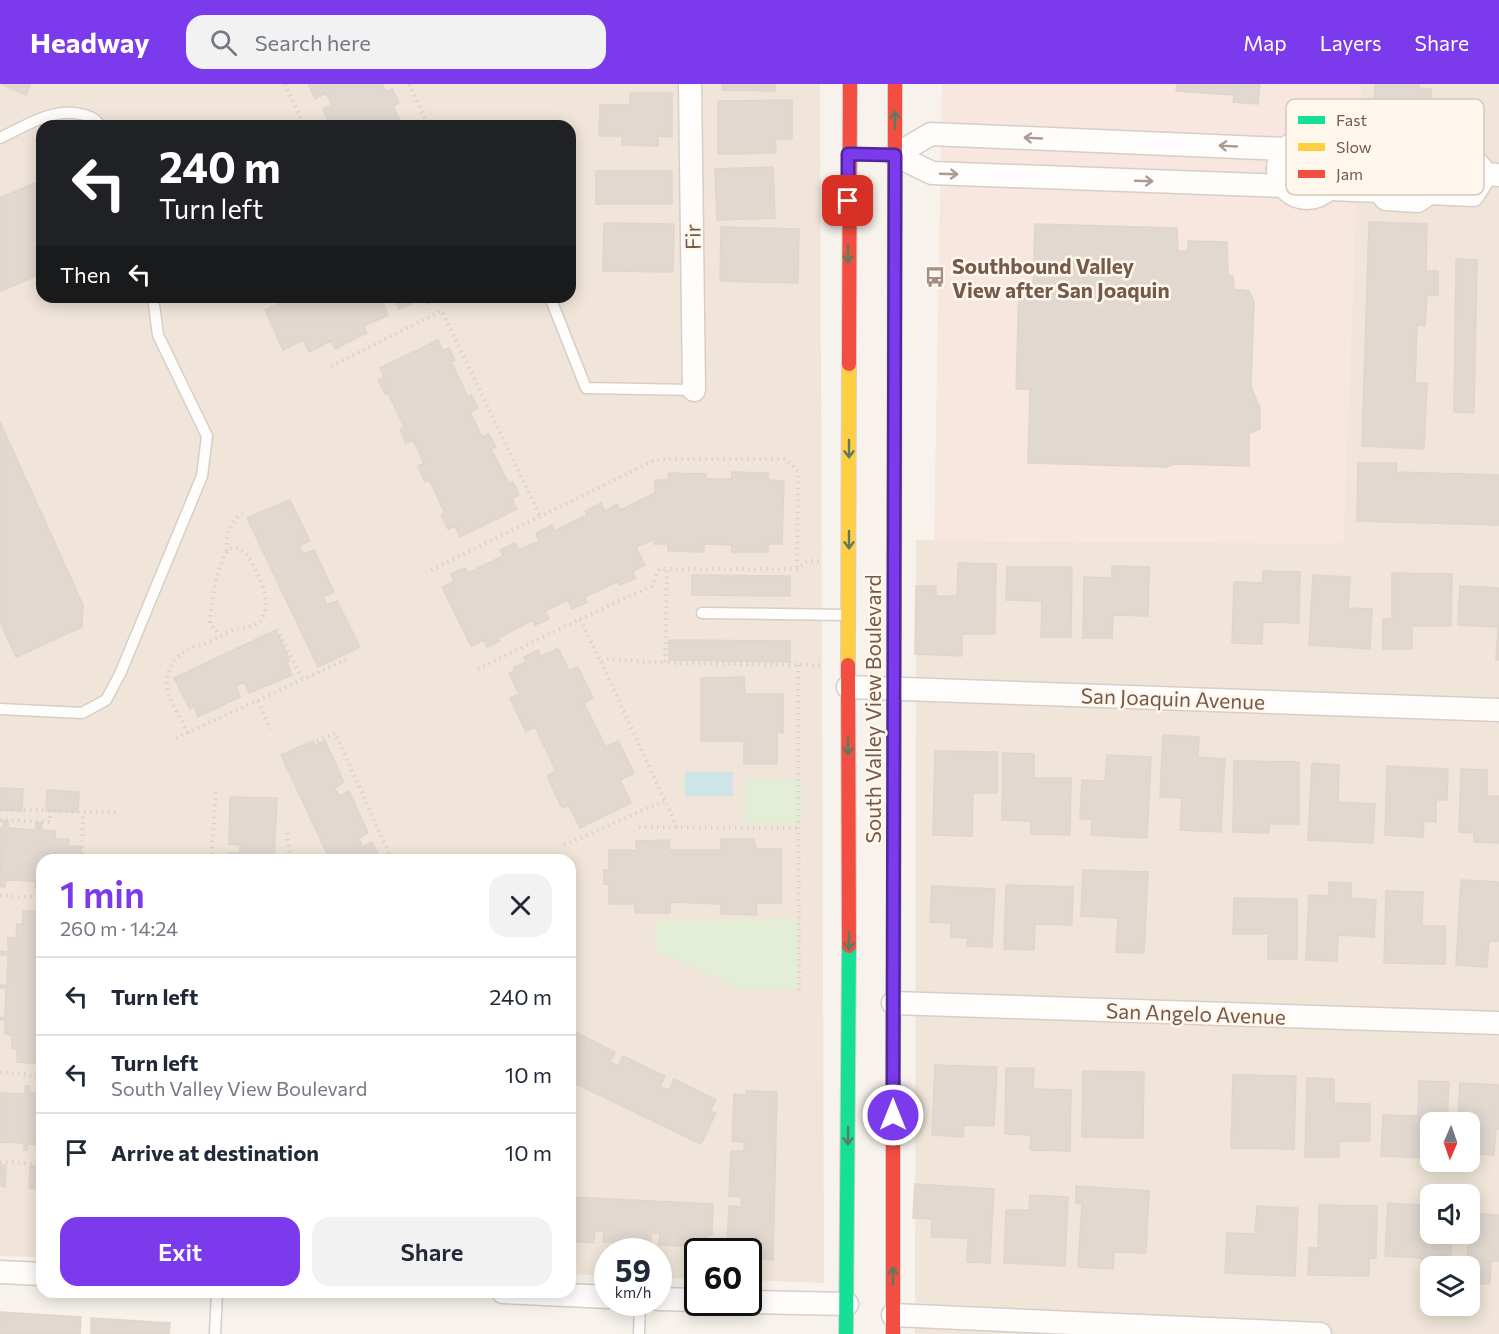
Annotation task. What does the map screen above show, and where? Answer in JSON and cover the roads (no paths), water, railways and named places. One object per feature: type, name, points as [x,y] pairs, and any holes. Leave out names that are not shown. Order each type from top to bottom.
[{"type":"main road","name":"South Valley View Boulevard","points":[[846,1334],[854,1312],[847,1181],[848,615],[854,154],[850,84]]},
{"type":"main road","name":"South Valley View Boulevard","points":[[889,1319],[887,998],[896,383],[889,155],[895,84]]},
{"type":"main road","points":[[849,877],[864,905]]},
{"type":"main road","points":[[847,1181],[861,1224]]},
{"type":"street","name":"Fir","points":[[690,84],[694,390]]},
{"type":"street","points":[[889,155],[931,134],[1286,149],[1279,163],[1281,179],[1285,186]]},
{"type":"street","points":[[889,155],[932,173],[1285,186]]},
{"type":"street","points":[[1296,195],[1307,198],[1320,195]]},
{"type":"street","points":[[1382,195],[1386,200],[1418,201],[1427,195]]},
{"type":"street","name":"San Joaquin Avenue","points":[[848,687],[1499,710]]},
{"type":"street","name":"San Angelo Avenue","points":[[887,998],[1499,1023]]},
{"type":"street","points":[[0,1272],[36,1274]]},
{"type":"street","points":[[576,1295],[594,1296]]},
{"type":"street","points":[[762,1303],[854,1312]]},
{"type":"street","points":[[889,1319],[1320,1334]]},
{"type":"lane","points":[[38,120],[59,112],[88,116],[96,120]]},
{"type":"lane","points":[[0,138],[36,121]]},
{"type":"lane","points":[[0,709],[82,713],[106,700],[120,674],[202,476],[207,436],[158,335],[154,303]]},
{"type":"lane","points":[[552,303],[586,388],[694,390]]},
{"type":"lane","points":[[702,613],[848,615]]},
{"type":"lane","points":[[215,1334],[216,1298]]},
{"type":"lane","points":[[639,1334],[640,1316]]},
{"type":"water","points":[[685,772],[733,772],[733,796],[685,796]]},
{"type":"place","name":"Southbound Valley View after San Joaquin","points":[[935,277]]}]
